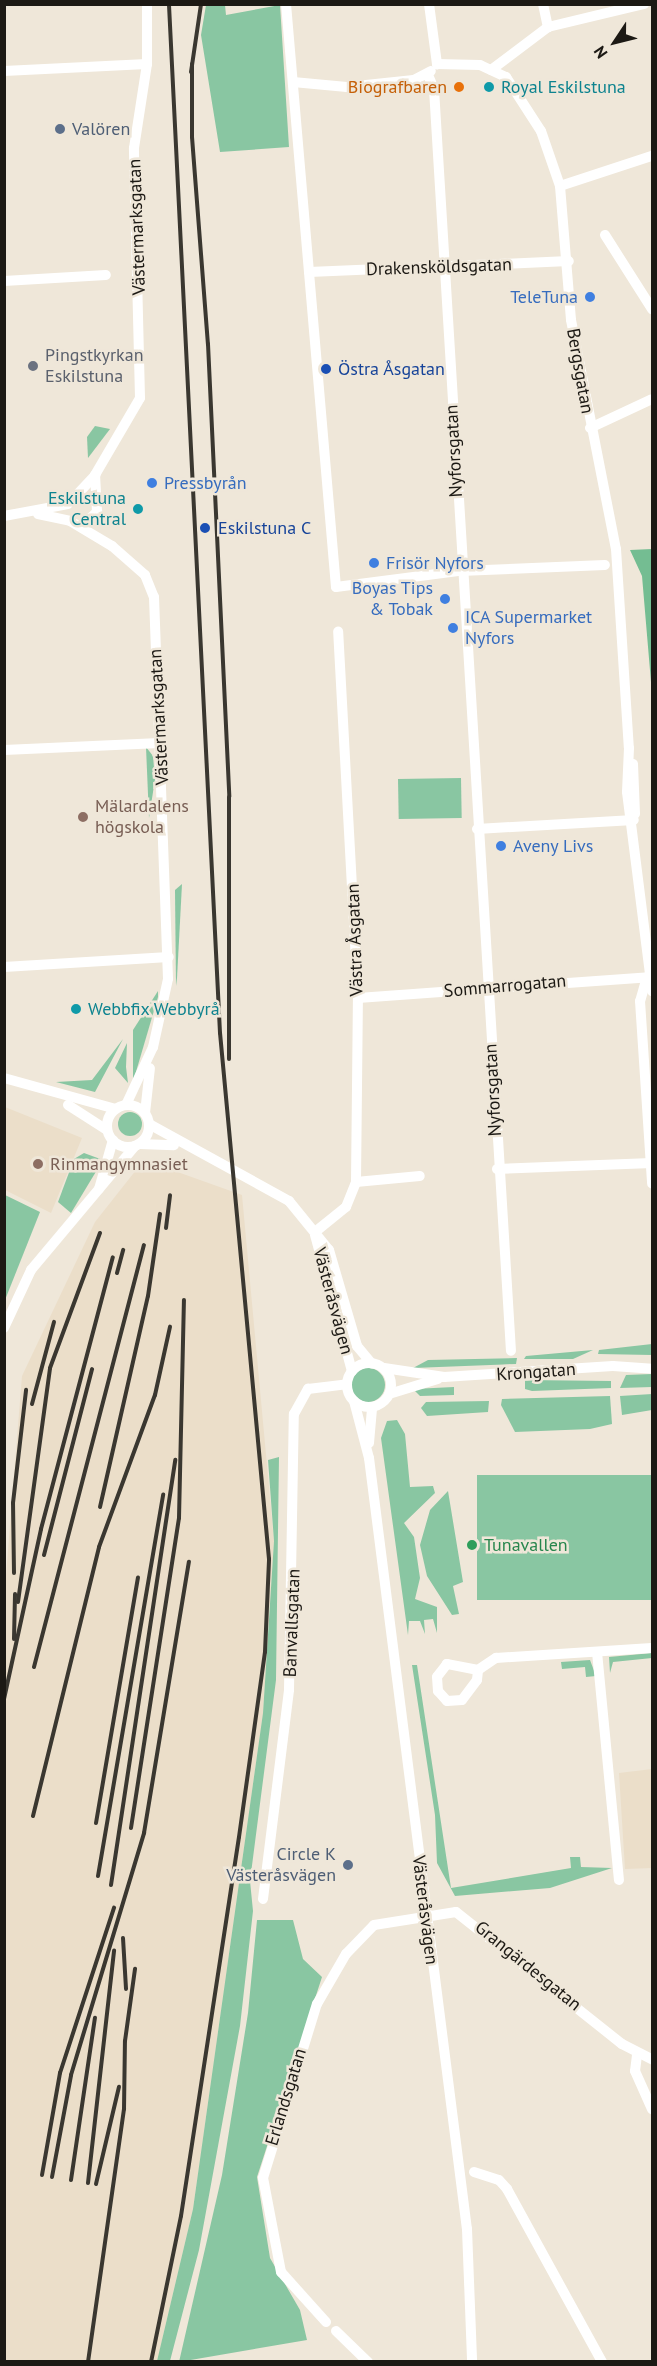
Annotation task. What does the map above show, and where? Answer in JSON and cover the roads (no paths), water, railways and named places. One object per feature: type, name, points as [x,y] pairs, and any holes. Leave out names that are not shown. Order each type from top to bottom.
[{"type":"street","name":"Västermarksgatan","points":[[70,502],[95,475],[140,398],[134,148],[147,64],[147,4]]},
{"type":"street","points":[[286,4],[334,537],[336,587],[460,571],[605,564]]},
{"type":"street","points":[[293,82],[347,87],[428,75],[437,64],[429,4]]},
{"type":"street","points":[[543,4],[548,27]]},
{"type":"street","points":[[437,64],[492,70],[548,27],[644,4]]},
{"type":"street","points":[[4,71],[147,64]]},
{"type":"street","name":"Bergsgatan","points":[[492,70],[506,77],[541,131],[560,186],[568,261],[571,320],[590,428],[616,549],[629,748],[638,790],[634,820],[652,990]]},
{"type":"street","name":"Nyforsgatan","points":[[428,75],[435,100],[460,571],[497,1169],[511,1351]]},
{"type":"street","points":[[560,186],[652,156]]},
{"type":"street","points":[[605,235],[652,309]]},
{"type":"street","name":"Drakensköldsgatan","points":[[309,272],[568,261]]},
{"type":"street","points":[[4,281],[106,274]]},
{"type":"street","points":[[590,428],[652,399]]},
{"type":"street","points":[[4,516],[38,514],[82,526],[96,518],[95,475]]},
{"type":"street","points":[[38,514],[84,495],[95,502]]},
{"type":"street","points":[[70,502],[70,521]]},
{"type":"street","name":"Västermarksgatan","points":[[96,518],[112,546]]},
{"type":"street","name":"Västermarksgatan","points":[[82,526],[112,546],[145,575],[154,597],[169,957],[153,1047],[145,1113]]},
{"type":"street","name":"Västra Åsgatan","points":[[315,1232],[346,1207],[356,1182],[358,998],[338,632]]},
{"type":"street","points":[[4,750],[160,743]]},
{"type":"street","points":[[477,829],[634,820]]},
{"type":"street","points":[[4,967],[169,957]]},
{"type":"street","name":"Bergsgatan","points":[[650,977],[640,1001],[652,1184]]},
{"type":"street","name":"Sommarrogatan","points":[[358,998],[650,977]]},
{"type":"street","name":"Västermarksgatan","points":[[121,1107],[153,1047]]},
{"type":"street","points":[[4,1078],[35,1089],[95,1118],[107,1130],[112,1140],[97,1195]]},
{"type":"street","points":[[4,1328],[31,1270],[97,1195],[137,1145],[149,1124],[145,1113],[35,1089]]},
{"type":"street","points":[[107,1130],[121,1107]]},
{"type":"street","name":"Västeråsvägen","points":[[149,1124],[183,1147],[274,1188],[315,1232],[339,1276],[357,1346],[372,1364]]},
{"type":"street","points":[[112,1140],[137,1145]]},
{"type":"street","name":"Västeråsvägen","points":[[137,1145],[183,1147]]},
{"type":"street","points":[[497,1169],[651,1163]]},
{"type":"street","points":[[356,1182],[420,1176]]},
{"type":"street","name":"Västeråsvägen","points":[[315,1232],[352,1371]]},
{"type":"street","name":"Krongatan","points":[[384,1368],[444,1377],[627,1366],[652,1361]]},
{"type":"street","points":[[372,1364],[384,1368],[390,1394],[372,1408],[354,1401],[346,1384],[352,1371],[372,1364]]},
{"type":"street","name":"Krongatan","points":[[627,1366],[652,1369]]},
{"type":"street","name":"Krongatan","points":[[390,1394],[444,1377]]},
{"type":"street","name":"Banvallsgatan","points":[[263,1899],[290,1679],[294,1414],[308,1389],[346,1384]]},
{"type":"street","name":"Västeråsvägen","points":[[354,1401],[369,1458],[472,2274],[472,2361]]},
{"type":"street","name":"Västeråsvägen","points":[[369,1458],[372,1408]]},
{"type":"street","points":[[478,1670],[496,1658],[652,1648]]},
{"type":"street","points":[[597,1652],[619,1880]]},
{"type":"street","name":"Grangärdesgatan","points":[[425,1913],[465,1916],[637,2055]]},
{"type":"street","name":"Erlandsgatan","points":[[326,2322],[281,2272],[262,2190],[268,2156],[317,2004],[346,1954],[374,1925],[425,1913]]},
{"type":"street","points":[[652,2059],[637,2055],[635,2071],[652,2109]]},
{"type":"street","points":[[474,2172],[499,2180],[507,2189],[602,2361]]},
{"type":"street","points":[[336,2331],[358,2357],[368,2361]]},
{"type":"railway","points":[[151,2362],[181,2216],[239,1837],[265,1652],[269,1559],[220,1033],[169,4]]},
{"type":"railway","points":[[191,72],[201,4]]},
{"type":"railway","points":[[192,64],[192,137],[208,344],[229,797],[229,1059]]},
{"type":"railway","points":[[166,1228],[170,1195]]},
{"type":"railway","points":[[100,1507],[148,1296],[160,1214]]},
{"type":"railway","points":[[18,1602],[50,1368],[100,1233]]},
{"type":"railway","points":[[34,1667],[144,1245]]},
{"type":"railway","points":[[117,1273],[123,1250]]},
{"type":"railway","points":[[4,1699],[41,1529],[113,1257]]},
{"type":"railway","points":[[131,1828],[179,1518],[184,1300]]},
{"type":"railway","points":[[32,1404],[54,1322]]},
{"type":"railway","points":[[33,1816],[99,1547],[155,1395],[170,1327]]},
{"type":"railway","points":[[44,1555],[92,1369]]},
{"type":"railway","points":[[14,1573],[13,1503],[26,1390]]},
{"type":"railway","points":[[111,1885],[175,1460]]},
{"type":"railway","points":[[98,1876],[163,1495]]},
{"type":"railway","points":[[52,2177],[71,2075],[144,1833],[189,1562]]},
{"type":"railway","points":[[96,1823],[138,1578]]},
{"type":"railway","points":[[14,1639],[15,1594]]},
{"type":"railway","points":[[42,2175],[60,2073],[114,1908]]},
{"type":"railway","points":[[123,1938],[126,1989]]},
{"type":"railway","points":[[88,2183],[114,1950]]},
{"type":"railway","points":[[88,2362],[124,2109],[125,2041],[135,1969]]},
{"type":"railway","points":[[71,2180],[95,2018]]},
{"type":"railway","points":[[96,2184],[119,2087]]},
{"type":"place","name":"Biografbaren","points":[[459,87]]},
{"type":"place","name":"Royal Eskilstuna","points":[[489,87]]},
{"type":"place","name":"Valören","points":[[60,129]]},
{"type":"place","name":"TeleTuna","points":[[590,297]]},
{"type":"place","name":"Pingstkyrkan Eskilstuna","points":[[33,366]]},
{"type":"place","name":"Östra Åsgatan","points":[[326,369]]},
{"type":"place","name":"Pressbyrån","points":[[152,483]]},
{"type":"place","name":"Eskilstuna Central","points":[[138,509]]},
{"type":"place","name":"Eskilstuna C","points":[[205,528]]},
{"type":"place","name":"Frisör Nyfors","points":[[374,563]]},
{"type":"place","name":"Boyas Tips & Tobak","points":[[445,599]]},
{"type":"place","name":"ICA Supermarket Nyfors","points":[[453,628]]},
{"type":"place","name":"Mälardalens högskola","points":[[83,817]]},
{"type":"place","name":"Aveny Livs","points":[[501,846]]},
{"type":"place","name":"Webbfix Webbyrå","points":[[76,1009]]},
{"type":"place","name":"Rinmangymnasiet","points":[[38,1164]]},
{"type":"place","name":"Tunavallen","points":[[472,1545]]},
{"type":"place","name":"Circle K Västeråsvägen","points":[[348,1865]]}]
